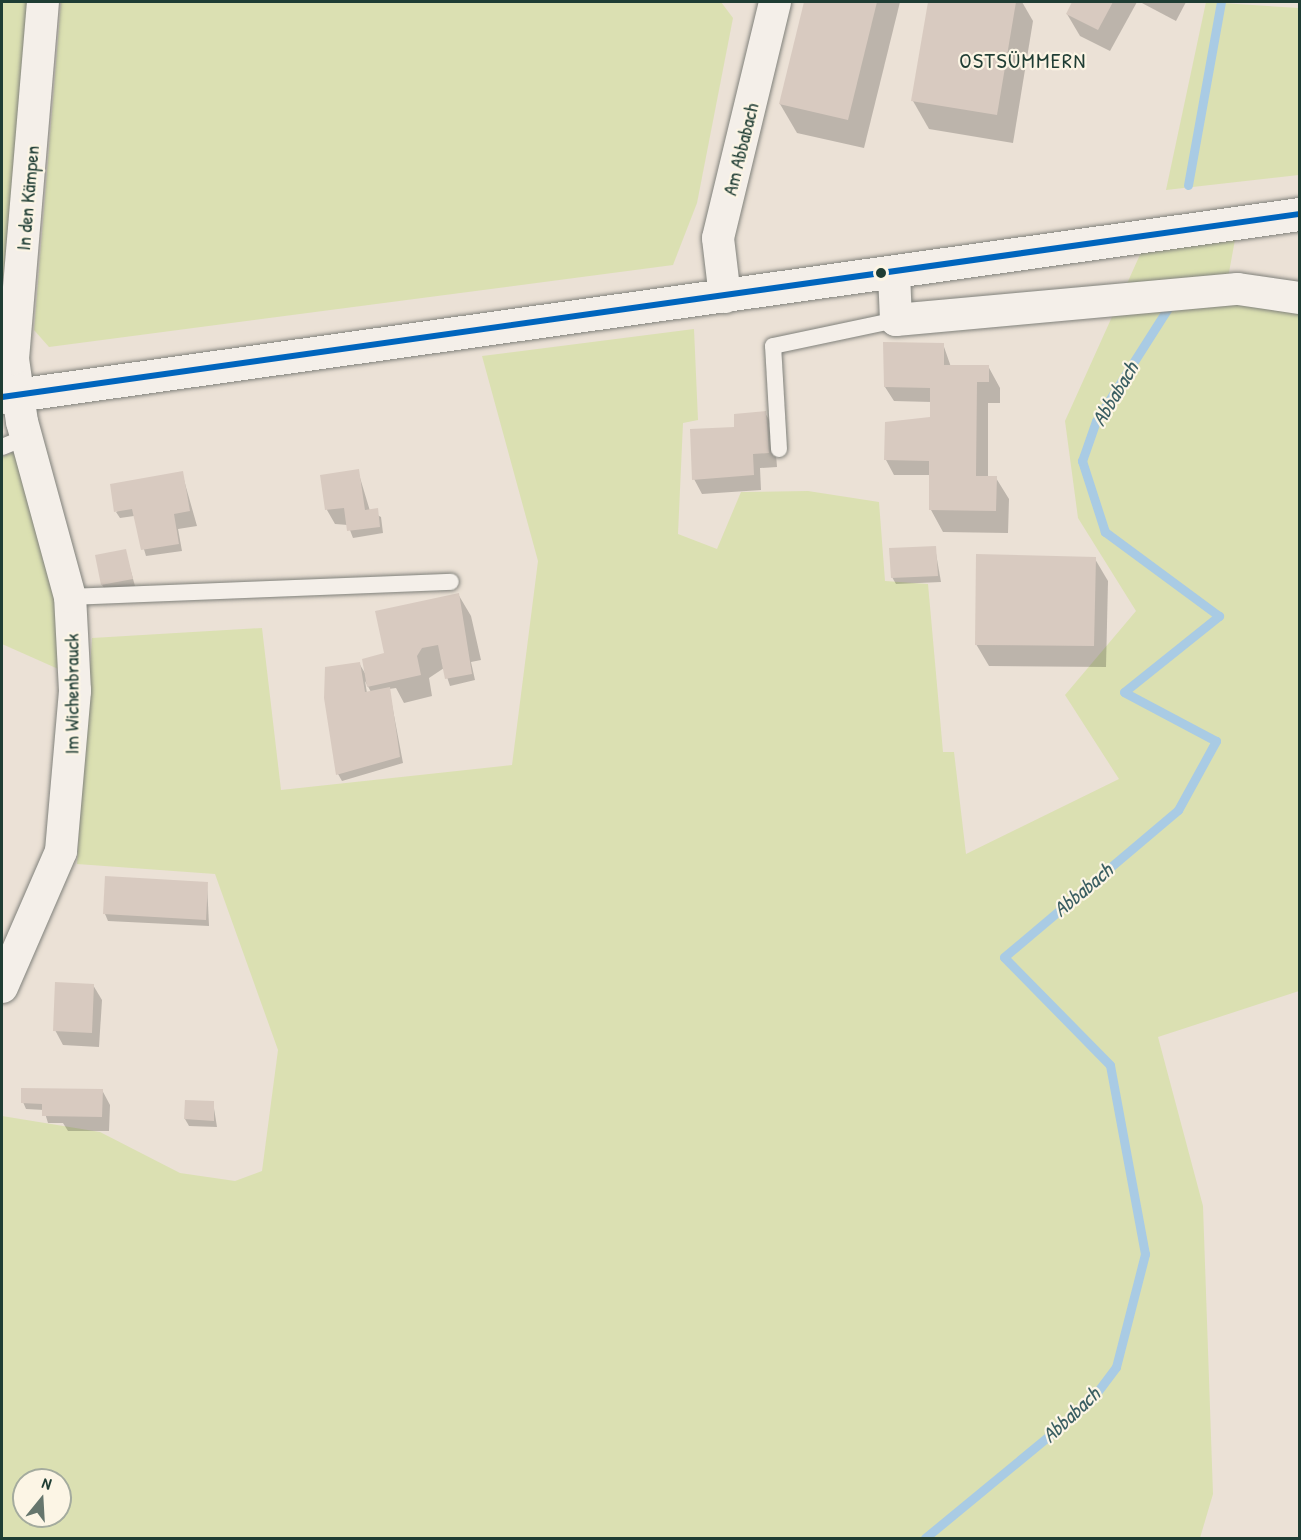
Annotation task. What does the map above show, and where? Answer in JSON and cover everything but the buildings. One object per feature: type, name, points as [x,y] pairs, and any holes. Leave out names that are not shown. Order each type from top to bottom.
[{"type":"main road","points":[[9,396],[725,297],[1299,214]]},
{"type":"street","name":"In den Kämpen","points":[[9,396],[43,2]]},
{"type":"street","name":"Am Abbabach","points":[[725,297],[718,238],[775,2]]},
{"type":"street","points":[[894,273],[896,320],[1238,289],[1299,298]]},
{"type":"street","name":"Im Wichenbrauck","points":[[2,987],[61,851],[75,691],[70,597],[14,442],[9,396]]},
{"type":"lane","points":[[779,449],[773,346],[896,320]]},
{"type":"lane","points":[[70,597],[451,582]]},
{"type":"green space","points":[[2,2],[29,2],[2,292]]},
{"type":"green space","points":[[61,2],[721,2],[733,18],[697,203],[673,265],[49,347],[34,330]]},
{"type":"green space","points":[[1206,2],[1299,8],[1299,175],[1166,190]]},
{"type":"green space","points":[[1236,234],[1224,300],[1299,306],[1299,991],[1158,1037],[1203,1206],[1213,1494],[1200,1538],[2,1538],[2,1116],[100,1132],[180,1173],[235,1181],[262,1171],[278,1050],[215,874],[77,864],[92,638],[262,628],[281,790],[512,765],[538,561],[482,356],[694,329],[698,420],[683,423],[678,534],[717,549],[741,492],[808,491],[879,502],[885,581],[928,584],[943,752],[954,752],[966,854],[1119,779],[1065,695],[1136,611],[1078,518],[1065,421],[1143,248]]},
{"type":"green space","points":[[20,449],[61,599],[65,672],[2,644],[2,457]]},
{"type":"waterway","name":"Abbabach","points":[[1188,185],[1221,2]]},
{"type":"waterway","name":"Abbabach","points":[[925,1538],[1089,1403],[1116,1367],[1145,1254],[1110,1065],[1004,957],[1178,810],[1216,741],[1124,692],[1219,616],[1105,532],[1082,461],[1096,421],[1168,308]]},
{"type":"transit line","points":[[2,397],[1300,214]]},
{"type":"district","name":"OSTSÜMMERN","points":[[1023,61]]}]
